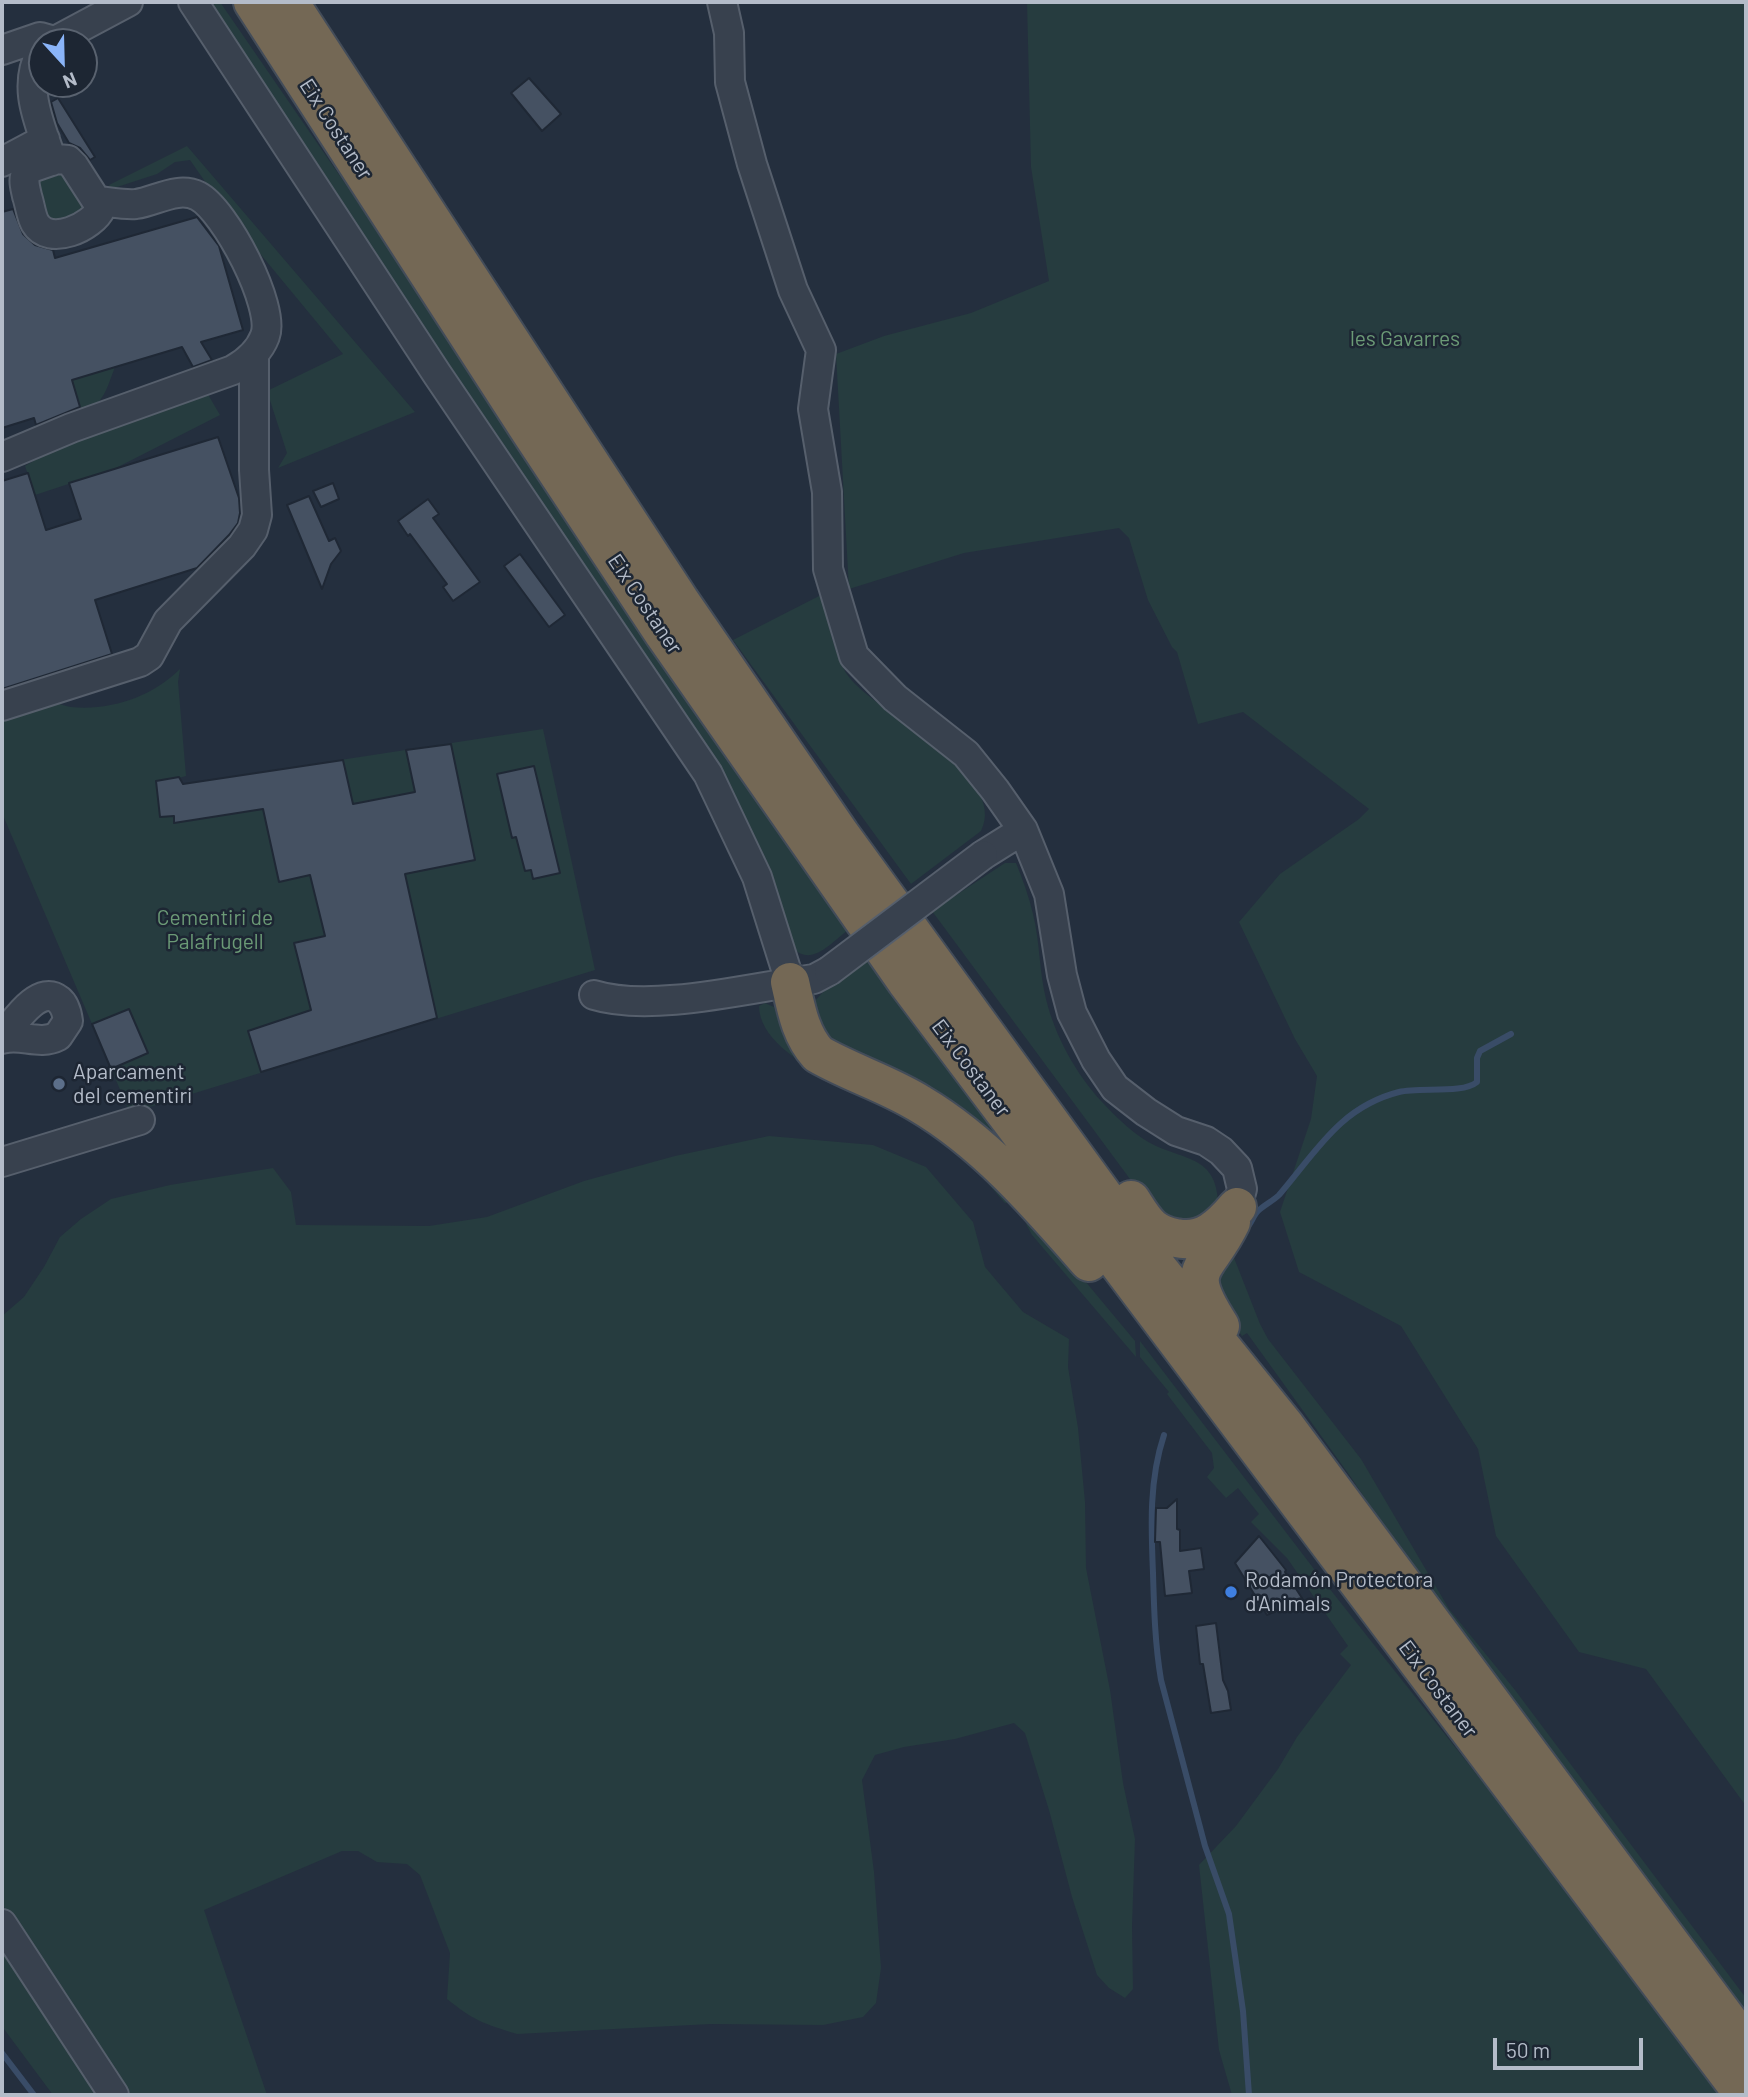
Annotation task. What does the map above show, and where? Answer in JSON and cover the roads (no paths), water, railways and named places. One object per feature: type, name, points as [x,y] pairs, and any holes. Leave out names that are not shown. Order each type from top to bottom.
[{"type":"highway","points":[[234,2],[265,48],[295,65]]},
{"type":"highway","name":"Eix Costaner","points":[[253,2],[664,634],[874,936],[1744,2095]]},
{"type":"highway","name":"Eix Costaner","points":[[289,2],[680,601],[840,834],[1143,1250],[1286,1427],[1746,2045]]},
{"type":"highway","points":[[742,688],[1152,1229],[1183,1240],[1199,1238],[1218,1227],[1237,1207]]},
{"type":"highway","points":[[790,982],[808,1043],[818,1054],[919,1103],[954,1127],[998,1164],[1059,1228],[1315,1525]]},
{"type":"highway","points":[[1237,1207],[1225,1235],[1200,1270],[1200,1288],[1207,1305],[1286,1427]]},
{"type":"street","points":[[81,28],[128,2]]},
{"type":"street","points":[[192,2],[437,374],[709,774],[757,877],[790,982]]},
{"type":"street","points":[[722,2],[729,33],[730,82],[751,164],[793,290],[821,350],[813,409],[827,492],[828,569],[854,656],[895,698],[966,754],[1023,830],[1049,894],[1062,975],[1072,1013],[1097,1060],[1115,1088],[1146,1112],[1176,1131],[1206,1141],[1221,1151],[1237,1168],[1242,1189],[1237,1207]]},
{"type":"street","points":[[2,50],[28,41]]},
{"type":"street","points":[[2,69],[28,56]]},
{"type":"street","points":[[34,98],[48,150]]},
{"type":"street","points":[[2,162],[48,150],[68,160],[102,208],[99,214],[82,228],[71,232],[50,232],[36,225],[24,176],[48,150]]},
{"type":"street","points":[[2,457],[71,428],[233,370],[254,355],[265,335],[265,313],[250,270],[226,223],[212,206],[189,193],[176,193],[132,204],[99,201]]},
{"type":"street","points":[[2,706],[140,663],[149,656],[168,621],[242,546],[253,530],[257,515],[254,470],[254,355]]},
{"type":"street","points":[[594,995],[627,1001],[681,999],[814,979],[829,971],[983,855],[1023,830]]},
{"type":"street","points":[[2,1162],[141,1121]]},
{"type":"street","points":[[2,1924],[114,2095]]},
{"type":"waterway","points":[[1249,1225],[1260,1209],[1279,1195],[1331,1133],[1361,1108],[1399,1092],[1470,1086],[1477,1082],[1477,1058],[1480,1051],[1511,1034]]},
{"type":"waterway","points":[[1164,1435],[1153,1486],[1152,1521],[1154,1613],[1159,1667],[1205,1846],[1229,1914],[1243,2011],[1249,2095]]},
{"type":"waterway","points":[[2,2053],[34,2095]]},
{"type":"place","name":"Aparcament del cementiri","points":[[59,1084]]},
{"type":"place","name":"Rodamón Protectora d'Animals","points":[[1231,1592]]},
{"type":"park label","name":"les Gavarres","points":[[1405,339]]},
{"type":"park label","name":"Cementiri de Palafrugell","points":[[215,930]]}]
